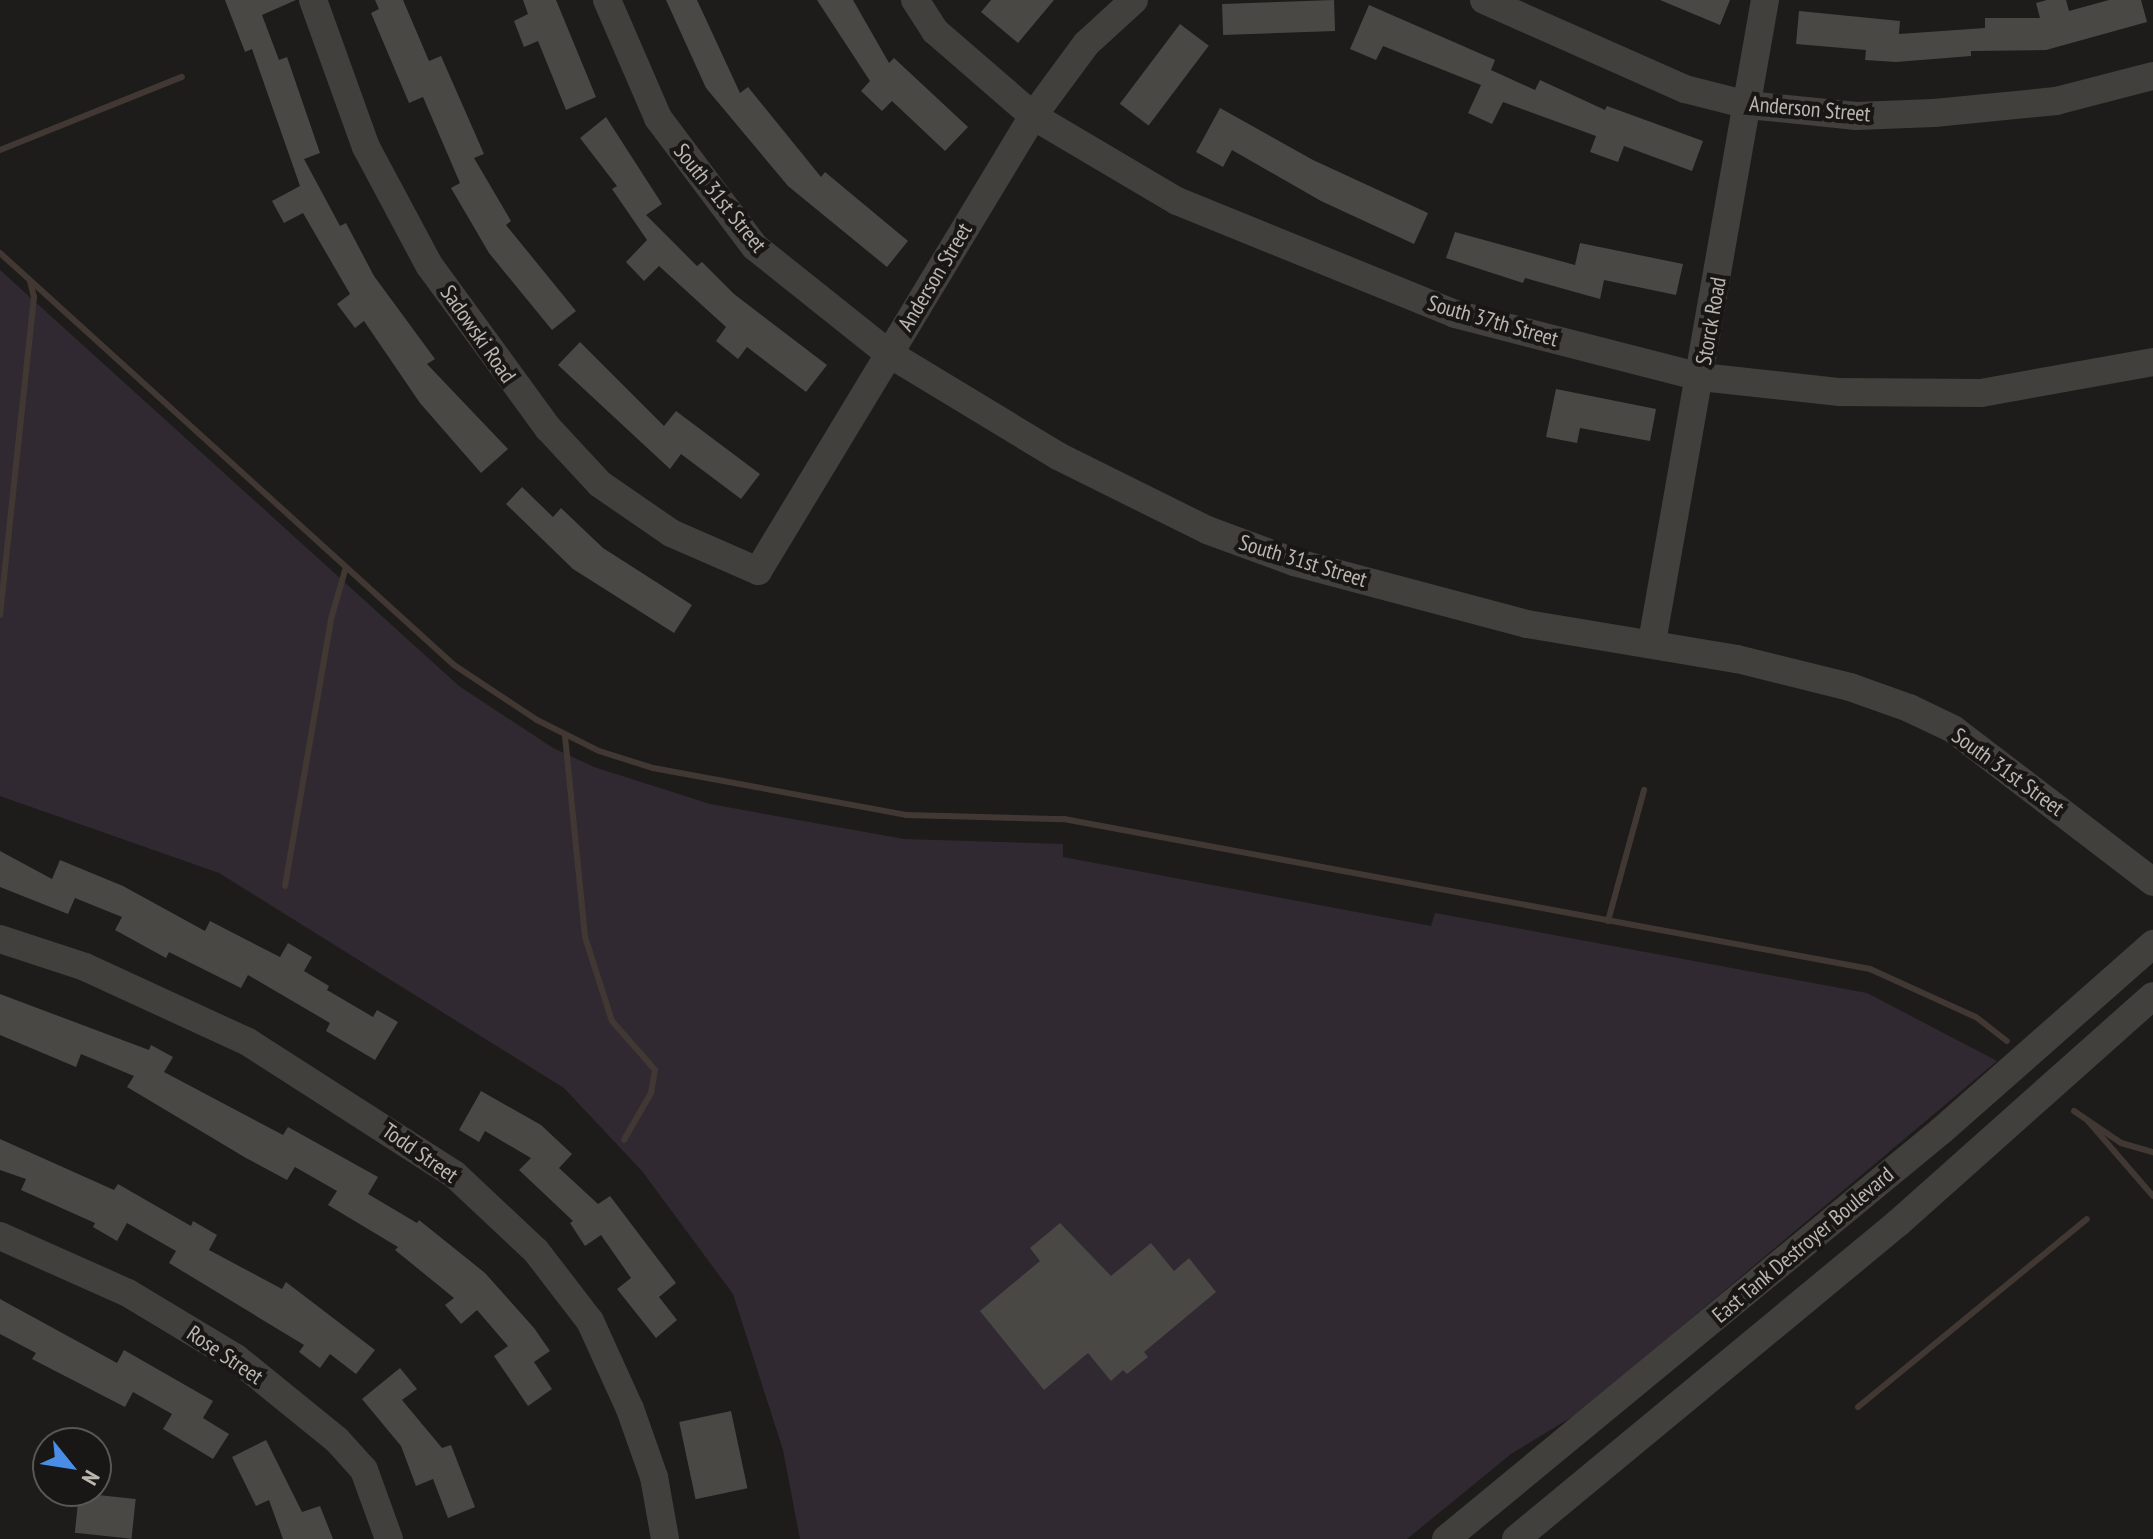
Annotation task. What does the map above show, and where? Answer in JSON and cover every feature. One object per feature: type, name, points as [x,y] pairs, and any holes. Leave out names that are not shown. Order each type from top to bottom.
[{"type":"street","name":"Sadowski Road","points":[[313,0],[366,147],[429,265],[548,428],[600,484],[671,533],[758,571]]},
{"type":"street","name":"South 31st Street","points":[[607,0],[658,118],[745,235],[822,304],[888,353],[1058,456],[1207,530],[1294,562],[1527,624],[1652,642],[1850,687],[1953,729],[2153,882]]},
{"type":"street","name":"South 37th Street","points":[[915,0],[935,31],[1033,116],[1177,201],[1290,250],[1455,314],[1701,377],[1926,396],[2045,385],[2153,362]]},
{"type":"street","name":"Anderson Street","points":[[758,571],[1033,116],[1086,44],[1134,0]]},
{"type":"street","name":"Anderson Street","points":[[1484,0],[1685,89],[1748,105],[1856,116],[1934,113],[2056,101],[2153,76]]},
{"type":"street","name":"Storck Road","points":[[1652,642],[1765,0]]},
{"type":"street","name":"Todd Street","points":[[0,939],[85,967],[248,1042],[454,1174],[536,1251],[590,1321],[635,1422],[654,1477],[665,1539]]},
{"type":"street","name":"East Tank Destroyer Boulevard","points":[[1446,1539],[1941,1131],[2153,944]]},
{"type":"street","name":"East Tank Destroyer Boulevard","points":[[1516,1539],[1898,1223],[2153,996]]},
{"type":"street","name":"Rose Street","points":[[0,1236],[128,1293],[236,1358],[355,1460],[389,1539]]},
{"type":"shaded area","points":[[0,270],[459,686],[553,748],[594,767],[710,804],[904,839],[1063,844],[1063,857],[1431,926],[1435,913],[1867,993],[1997,1061],[1580,1412],[1511,1454],[1407,1539],[800,1539],[783,1450],[733,1294],[642,1171],[564,1088],[219,873],[0,796]]},
{"type":"building","points":[[225,0],[296,0],[262,15],[279,60],[287,57],[320,153],[304,159],[340,226],[346,223],[374,276],[435,359],[427,364],[508,449],[481,473],[420,403],[364,321],[355,328],[337,304],[350,294],[303,213],[284,223],[272,201],[300,186],[252,49],[245,52]]},
{"type":"building","points":[[375,0],[403,0],[429,61],[441,56],[484,154],[474,158],[511,221],[506,225],[576,311],[552,330],[489,253],[451,188],[460,183],[423,97],[409,103],[371,13],[379,9]]},
{"type":"building","points":[[523,0],[556,0],[596,97],[566,110],[538,41],[524,47],[514,21],[528,14]]},
{"type":"building","points":[[666,0],[697,0],[740,93],[748,87],[821,177],[825,172],[908,241],[887,267],[788,186],[706,88]]},
{"type":"building","points":[[817,0],[853,0],[889,63],[894,58],[968,127],[945,151],[892,101],[882,111],[861,91],[870,81]]},
{"type":"building","points":[[991,0],[1054,0],[1018,43],[981,12]]},
{"type":"building","points":[[1334,0],[1335,31],[1223,35],[1222,4]]},
{"type":"building","points":[[1660,0],[1730,0],[1720,25]]},
{"type":"building","points":[[2066,0],[2069,11],[2109,0],[2141,0],[2147,22],[2046,50],[1971,51],[1971,56],[1896,62],[1865,60],[1866,50],[1796,44],[1799,11],[1900,21],[1899,34],[1985,28],[1985,18],[2040,18],[2036,3]]},
{"type":"building","points":[[1369,5],[1495,60],[1491,70],[1535,90],[1540,80],[1605,110],[1607,106],[1703,141],[1692,171],[1624,146],[1618,162],[1590,152],[1596,136],[1503,102],[1492,124],[1468,113],[1481,85],[1383,46],[1376,60],[1350,49]]},
{"type":"building","points":[[1180,24],[1209,46],[1149,126],[1120,104]]},
{"type":"building","points":[[1220,108],[1313,160],[1428,213],[1414,244],[1321,201],[1232,150],[1223,167],[1196,152]]},
{"type":"building","points":[[606,117],[662,204],[646,215],[697,266],[702,262],[734,294],[827,365],[806,392],[747,347],[738,359],[716,341],[726,327],[659,266],[644,281],[626,262],[647,240],[612,189],[617,186],[580,138]]},
{"type":"building","points":[[1455,232],[1575,265],[1580,243],[1683,264],[1676,295],[1604,280],[1600,299],[1525,278],[1523,283],[1446,258]]},
{"type":"building","points":[[580,342],[664,426],[676,411],[760,474],[741,499],[681,454],[670,469],[558,365]]},
{"type":"building","points":[[1556,389],[1656,409],[1650,441],[1580,428],[1577,443],[1546,437]]},
{"type":"building","points":[[522,487],[553,517],[561,508],[603,548],[692,605],[674,633],[573,569],[506,504]]},
{"type":"building","points":[[0,851],[52,879],[60,860],[123,886],[205,931],[210,921],[280,957],[288,943],[312,957],[304,971],[329,986],[327,990],[373,1017],[377,1010],[398,1022],[375,1060],[326,1031],[330,1023],[248,975],[241,988],[169,952],[166,958],[115,930],[122,917],[75,898],[68,914],[0,887]]},
{"type":"building","points":[[0,994],[149,1050],[151,1045],[173,1057],[164,1072],[283,1135],[288,1127],[378,1177],[368,1194],[417,1223],[419,1220],[485,1273],[534,1328],[550,1351],[534,1362],[552,1389],[528,1406],[494,1356],[508,1346],[477,1310],[461,1324],[445,1305],[454,1298],[395,1250],[398,1247],[328,1205],[337,1191],[295,1167],[287,1180],[246,1158],[127,1087],[134,1076],[81,1054],[76,1067],[0,1035]]},
{"type":"building","points":[[481,1091],[541,1125],[572,1154],[559,1168],[598,1204],[610,1196],[676,1283],[659,1297],[677,1320],[656,1338],[617,1289],[631,1278],[601,1235],[585,1246],[570,1223],[573,1221],[519,1170],[531,1158],[485,1131],[479,1142],[459,1130]]},
{"type":"building","points":[[0,1139],[114,1190],[118,1184],[191,1226],[193,1221],[217,1235],[209,1250],[282,1289],[286,1282],[375,1350],[356,1374],[330,1354],[320,1368],[299,1352],[304,1345],[169,1263],[176,1251],[127,1223],[117,1241],[93,1227],[95,1223],[21,1190],[26,1179],[0,1170]]},
{"type":"building","points":[[1060,1223],[1111,1276],[1151,1243],[1174,1271],[1189,1258],[1216,1292],[1144,1352],[1148,1357],[1127,1374],[1123,1370],[1111,1381],[1088,1353],[1044,1390],[980,1311],[1040,1261],[1030,1248]]},
{"type":"building","points":[[0,1299],[117,1363],[124,1350],[213,1401],[203,1418],[229,1434],[213,1459],[163,1429],[172,1414],[133,1392],[125,1407],[32,1359],[36,1353],[0,1334]]},
{"type":"building","points":[[400,1368],[417,1389],[402,1400],[442,1448],[451,1445],[475,1507],[448,1518],[433,1479],[416,1486],[401,1446],[362,1399]]},
{"type":"building","points":[[731,1411],[747,1488],[696,1499],[679,1422]]},
{"type":"building","points":[[266,1440],[302,1512],[320,1506],[333,1539],[283,1539],[269,1500],[256,1506],[232,1457]]},
{"type":"building","points":[[112,1496],[136,1499],[132,1539],[75,1533],[78,1507],[112,1507]]},
{"type":"waterway","points":[[0,150],[182,77]]},
{"type":"waterway","points":[[0,253],[454,665],[537,720],[599,751],[653,768],[906,815],[1064,819],[1870,969],[1976,1017],[2007,1041]]},
{"type":"waterway","points":[[0,615],[34,297],[30,281]]},
{"type":"waterway","points":[[285,886],[331,619],[346,567]]},
{"type":"waterway","points":[[565,736],[585,937],[612,1021],[655,1070],[651,1093],[624,1140]]},
{"type":"waterway","points":[[1608,921],[1644,790]]},
{"type":"waterway","points":[[2074,1111],[2121,1143],[2153,1152]]},
{"type":"waterway","points":[[2088,1121],[2153,1196]]},
{"type":"waterway","points":[[1858,1407],[2087,1219]]}]
